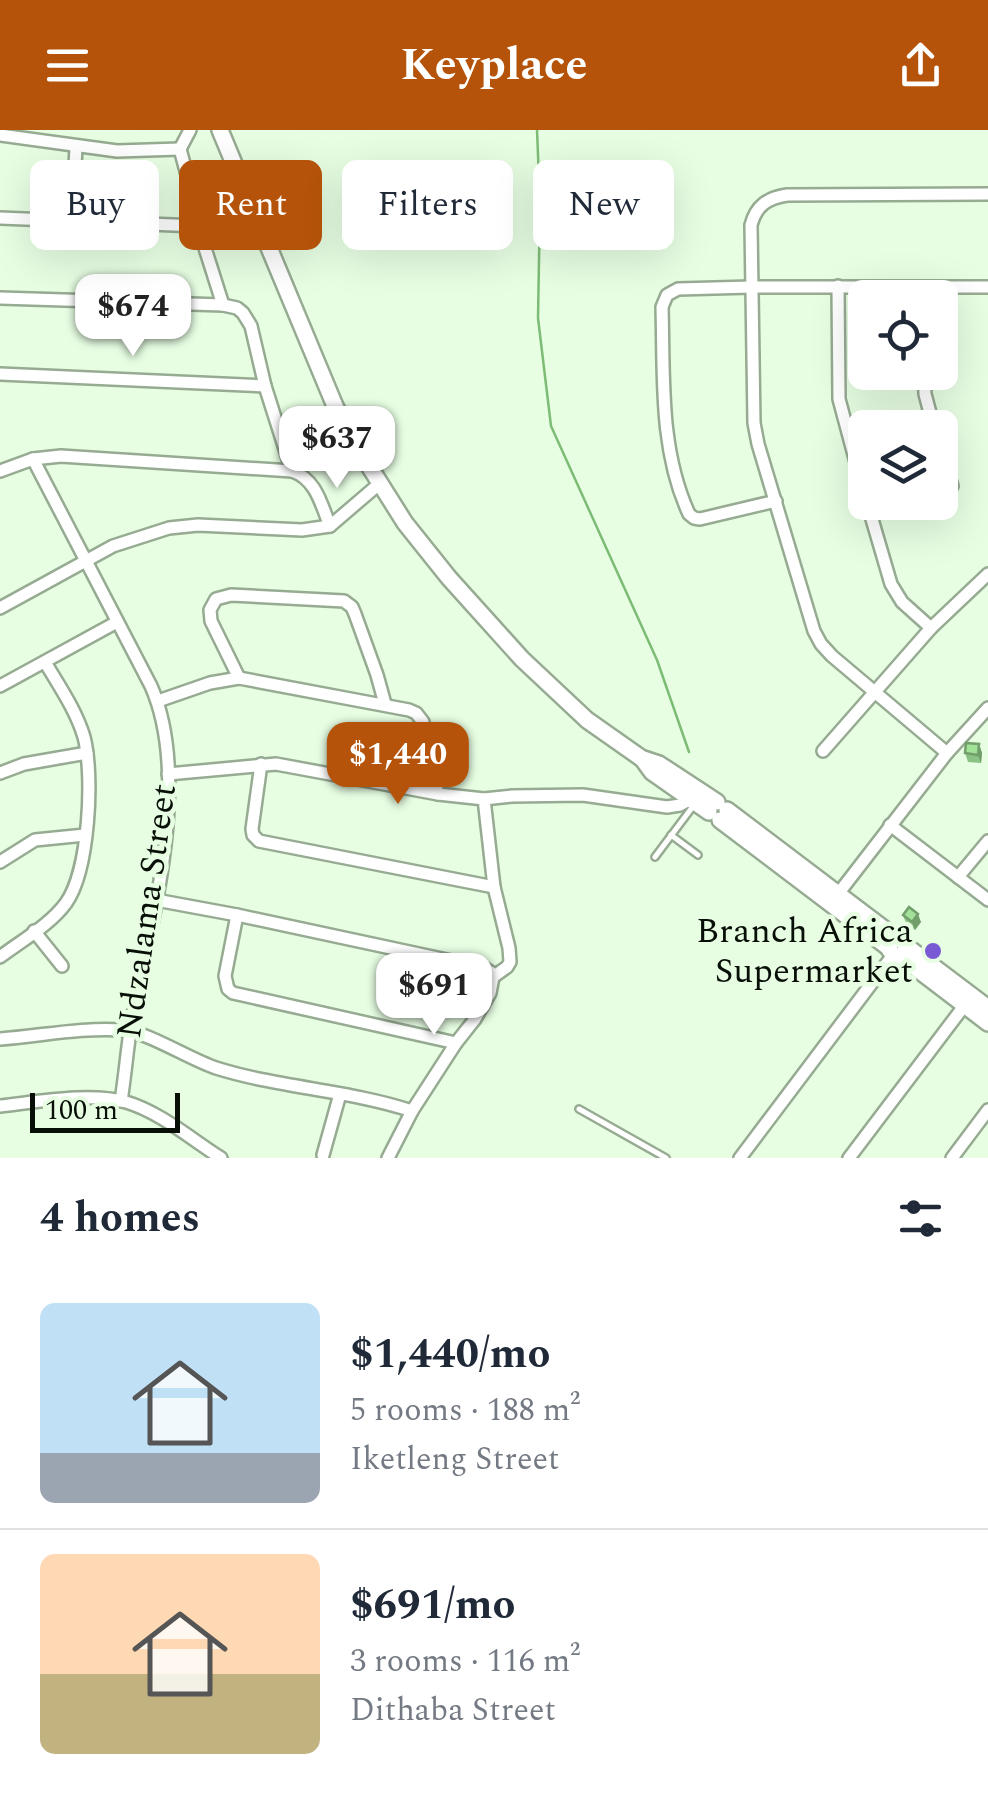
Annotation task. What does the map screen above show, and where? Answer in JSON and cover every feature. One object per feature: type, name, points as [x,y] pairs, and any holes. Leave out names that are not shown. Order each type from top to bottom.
[{"type":"main road","points":[[220,130],[320,375],[349,434],[405,523],[437,564],[522,659],[587,720],[642,758],[670,771],[710,807],[897,949],[988,1008]]},
{"type":"main road","points":[[642,758],[652,772],[838,894],[897,949],[988,1023]]},
{"type":"street","points":[[183,160],[180,149],[190,130]]},
{"type":"street","points":[[0,135],[140,152],[180,149]]},
{"type":"street","points":[[75,160],[76,146]]},
{"type":"street","points":[[947,753],[832,656],[814,632],[754,423],[753,218],[758,207],[770,199],[787,196],[988,194]]},
{"type":"street","points":[[0,218],[30,219]]},
{"type":"street","points":[[206,250],[223,305]]},
{"type":"street","points":[[838,286],[839,400],[848,433]]},
{"type":"street","points":[[776,501],[708,518],[694,518],[686,508],[666,422],[664,300],[678,289],[848,287]]},
{"type":"street","points":[[958,290],[988,287]]},
{"type":"street","points":[[0,298],[236,308],[248,318],[292,471]]},
{"type":"street","points":[[0,374],[265,386]]},
{"type":"street","points":[[0,471],[33,459],[75,456],[292,471],[308,479],[330,526]]},
{"type":"street","name":"Ndzalama Street","points":[[33,459],[158,701],[168,774],[166,823],[121,1101]]},
{"type":"street","points":[[0,608],[84,560],[169,528],[198,525],[302,530],[330,526],[379,484]]},
{"type":"street","points":[[872,520],[891,584],[902,602],[931,628]]},
{"type":"street","points":[[823,751],[931,628],[988,574]]},
{"type":"street","points":[[239,678],[211,622],[210,610],[216,600],[231,595],[344,601],[355,614],[385,704]]},
{"type":"street","points":[[0,686],[116,622]]},
{"type":"street","points":[[0,957],[64,906],[76,883],[86,835],[90,777],[86,752],[78,720],[46,662]]},
{"type":"street","points":[[158,701],[210,683],[239,678],[409,710],[420,717],[425,729],[438,794]]},
{"type":"street","points":[[838,894],[947,753],[988,708]]},
{"type":"street","points":[[0,773],[24,764],[86,752]]},
{"type":"street","points":[[168,774],[261,764],[438,794],[484,798],[583,796],[710,807]]},
{"type":"street","points":[[261,764],[252,829],[259,840],[494,887]]},
{"type":"street","points":[[484,798],[494,887],[510,955],[507,966],[493,977]]},
{"type":"street","points":[[890,825],[988,900]]},
{"type":"street","points":[[0,862],[35,840],[86,835]]},
{"type":"street","points":[[958,877],[988,841]]},
{"type":"street","points":[[156,900],[237,914],[492,972],[490,993],[412,1111],[388,1158]]},
{"type":"street","points":[[237,914],[225,976],[233,993],[456,1043]]},
{"type":"street","points":[[34,931],[62,966]]},
{"type":"street","points":[[740,1158],[897,949]]},
{"type":"street","points":[[849,1158],[964,1006]]},
{"type":"street","points":[[0,1040],[130,1031],[212,1067],[412,1111]]},
{"type":"street","points":[[323,1155],[340,1094]]},
{"type":"street","points":[[0,1106],[68,1100],[121,1101],[152,1114],[220,1158]]},
{"type":"street","points":[[952,1158],[988,1110]]},
{"type":"lane","points":[[655,857],[672,835],[710,807]]},
{"type":"lane","points":[[672,835],[698,856]]},
{"type":"lane","points":[[579,1109],[666,1158]]},
{"type":"building","points":[[966,743],[979,744],[978,755],[965,753]]},
{"type":"building","points":[[909,907],[918,914],[912,922],[903,915]]},
{"type":"waterway","points":[[537,130],[538,318],[551,426],[657,660],[689,752]]},
{"type":"place","name":"Branch Africa Supermarket","points":[[933,951]]}]
